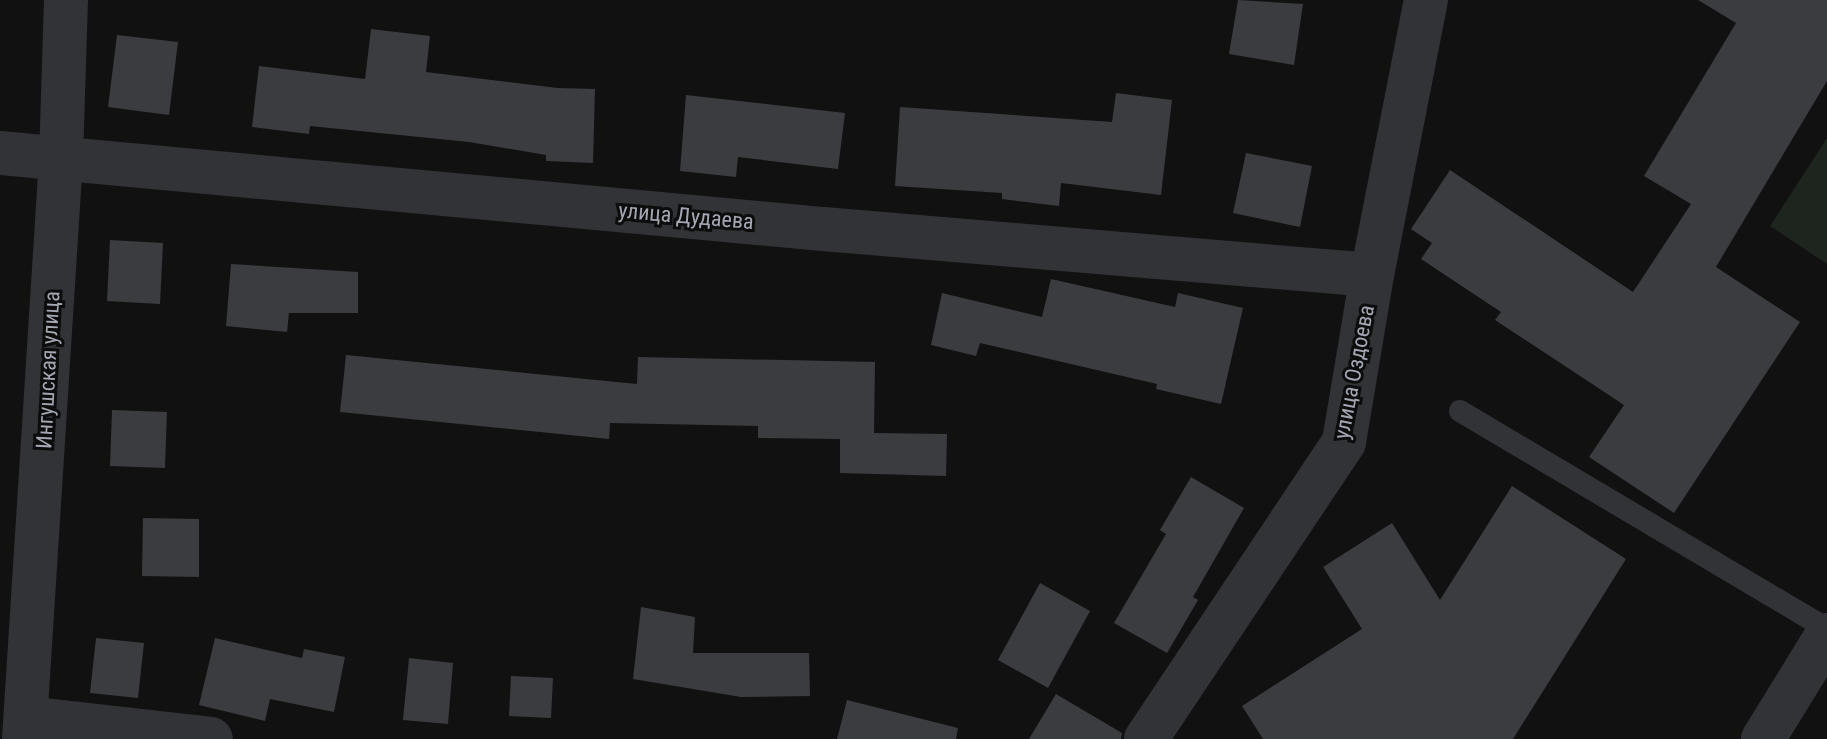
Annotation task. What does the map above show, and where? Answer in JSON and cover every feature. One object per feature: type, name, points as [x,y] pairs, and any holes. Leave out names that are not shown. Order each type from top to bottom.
[{"type":"street","name":"Ингушская улица","points":[[26,729],[61,159],[66,0]]},
{"type":"street","name":"улица Оздоева","points":[[1146,739],[1344,442],[1372,275],[1426,0]]},
{"type":"street","name":"улица Дудаева","points":[[0,153],[1372,275]]},
{"type":"street","points":[[1763,739],[1827,632]]},
{"type":"street","points":[[26,729],[211,739]]},
{"type":"lane","points":[[1460,411],[1827,632]]},
{"type":"shaded area","points":[[1827,138],[1827,264],[1770,226]]},
{"type":"building","points":[[1238,0],[1303,4],[1294,65],[1229,54]]},
{"type":"building","points":[[1698,0],[1827,0],[1827,81],[1716,267],[1800,322],[1674,513],[1589,457],[1624,405],[1495,320],[1501,312],[1421,259],[1432,243],[1411,229],[1450,170],[1633,292],[1691,204],[1644,176],[1736,23]]},
{"type":"building","points":[[371,29],[430,36],[426,72],[558,88],[595,89],[593,163],[546,161],[546,155],[469,142],[310,126],[309,134],[252,127],[259,66],[365,79]]},
{"type":"building","points":[[117,35],[178,42],[169,115],[108,107]]},
{"type":"building","points":[[1116,93],[1172,100],[1161,195],[1061,183],[1059,206],[1002,199],[1002,193],[895,186],[900,107],[1112,122]]},
{"type":"building","points":[[686,95],[845,113],[838,169],[738,157],[736,177],[680,171]]},
{"type":"building","points":[[1246,153],[1312,166],[1300,227],[1233,213]]},
{"type":"building","points":[[110,240],[163,243],[160,304],[107,301]]},
{"type":"building","points":[[231,264],[358,272],[358,313],[289,313],[287,332],[226,326]]},
{"type":"building","points":[[1051,279],[1175,307],[1178,293],[1243,308],[1221,404],[1156,389],[1157,384],[980,343],[976,356],[931,345],[942,293],[1042,317]]},
{"type":"building","points":[[346,355],[637,384],[638,357],[875,362],[874,433],[947,434],[946,476],[840,473],[840,439],[758,438],[758,426],[610,423],[609,439],[340,412]]},
{"type":"building","points":[[112,410],[167,412],[165,468],[110,466]]},
{"type":"building","points":[[1191,477],[1244,508],[1193,597],[1198,600],[1167,653],[1114,623],[1166,534],[1160,530]]},
{"type":"building","points":[[1512,486],[1626,559],[1513,739],[1263,739],[1242,706],[1362,629],[1323,567],[1392,523],[1440,600]]},
{"type":"building","points":[[143,518],[199,519],[199,577],[142,576]]},
{"type":"building","points":[[1040,583],[1090,611],[1048,688],[998,660]]},
{"type":"building","points":[[641,607],[695,617],[693,653],[809,653],[810,696],[741,697],[633,679]]},
{"type":"building","points":[[96,638],[144,643],[138,698],[90,693]]},
{"type":"building","points":[[215,638],[302,658],[304,649],[345,657],[334,712],[270,699],[265,721],[199,705]]},
{"type":"building","points":[[409,658],[453,663],[448,724],[403,720]]},
{"type":"building","points":[[511,676],[553,678],[551,718],[509,716]]},
{"type":"building","points":[[1056,694],[1122,733],[1121,739],[1029,739]]},
{"type":"building","points":[[847,700],[958,728],[956,739],[837,739]]}]
